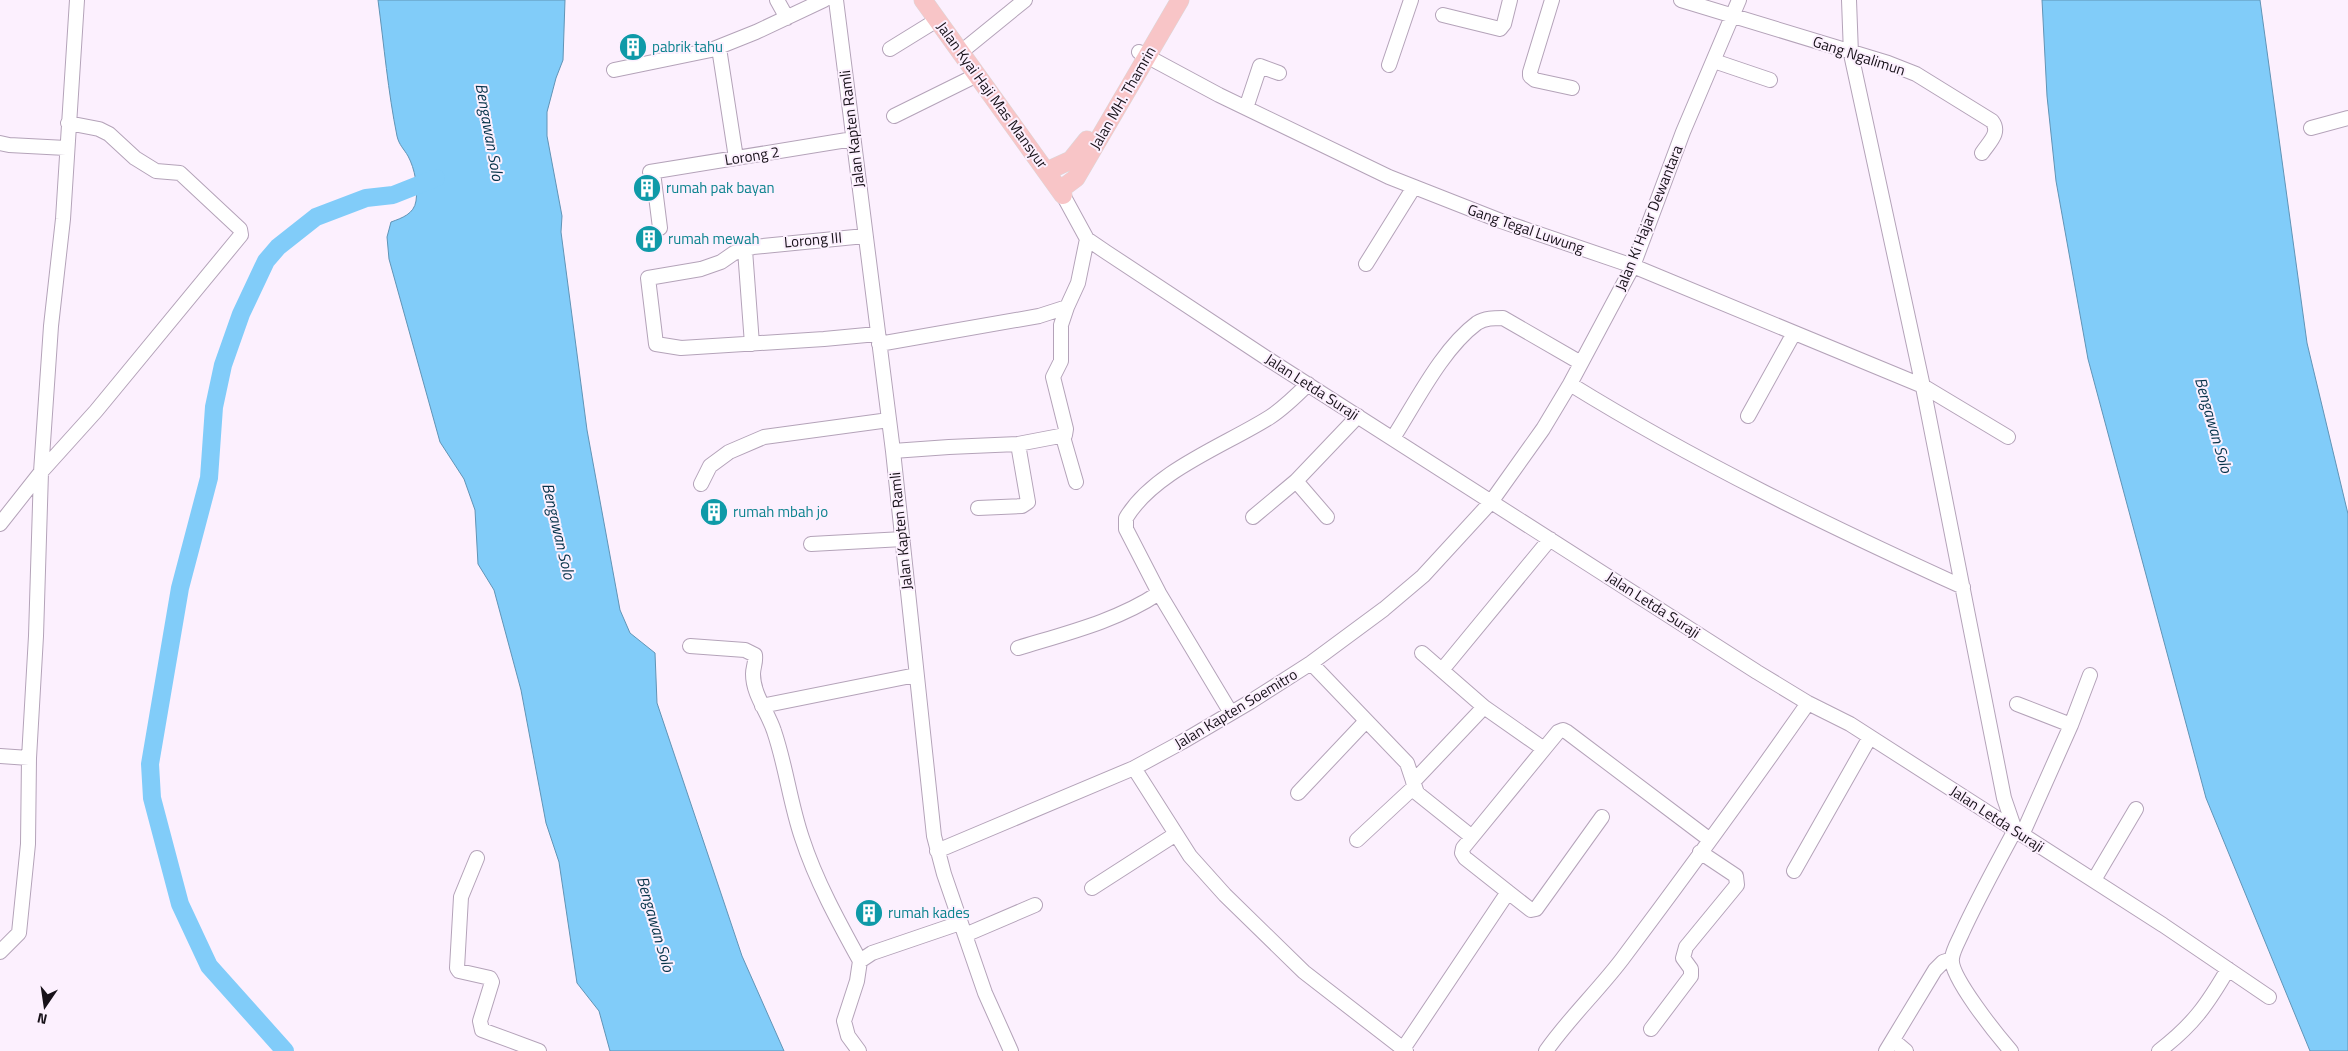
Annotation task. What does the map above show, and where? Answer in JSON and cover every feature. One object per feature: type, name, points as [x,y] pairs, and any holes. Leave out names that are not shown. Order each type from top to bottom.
[{"type":"main road","name":"Jalan Kyai Haji Mas Mansyur","points":[[923,0],[1047,170],[1061,193]]},
{"type":"main road","name":"Jalan MH. Thamrin","points":[[1143,55],[1170,0]]},
{"type":"main road","name":"Jalan MH. Thamrin","points":[[1061,193],[1072,182],[1074,158],[1180,0]]},
{"type":"main road","name":"Jalan MH. Thamrin","points":[[1047,170],[1073,166]]},
{"type":"street","points":[[0,952],[15,938],[20,925],[28,844],[29,758],[36,636],[41,472],[51,326],[63,219],[76,0]]},
{"type":"street","points":[[777,0],[787,18]]},
{"type":"street","points":[[614,70],[719,48],[824,0]]},
{"type":"street","name":"Jalan Kapten Ramli","points":[[836,0],[893,451],[934,836],[937,851],[996,1022],[1011,1051]]},
{"type":"street","points":[[961,52],[1026,0]]},
{"type":"street","points":[[1389,65],[1411,0]]},
{"type":"street","points":[[1443,15],[1500,29],[1504,24],[1510,0]]},
{"type":"street","points":[[1552,0],[1530,76],[1535,80],[1572,88]]},
{"type":"street","name":"Gang Ngalimun","points":[[1681,0],[1852,54],[1888,63],[1916,74],[1992,121],[1996,126],[1996,133],[1982,153]]},
{"type":"street","name":"Jalan Ki Hajar Dewantara","points":[[1491,502],[1543,430],[1570,384],[1632,266],[1683,132],[1739,0]]},
{"type":"street","points":[[1848,0],[1852,54],[1923,386],[2004,798],[2019,832]]},
{"type":"street","points":[[890,49],[937,20]]},
{"type":"street","points":[[719,48],[736,158]]},
{"type":"street","name":"Gang Tegal Luwung","points":[[1143,55],[1246,108],[1414,187],[1501,221],[1632,266],[1923,386],[2008,437]]},
{"type":"street","points":[[1714,61],[1770,80]]},
{"type":"street","points":[[1246,108],[1260,66],[1278,73]]},
{"type":"street","points":[[894,116],[977,74]]},
{"type":"street","points":[[2311,128],[2348,118]]},
{"type":"street","points":[[0,524],[41,472],[96,411],[241,235],[240,230],[180,173],[156,171],[135,158],[109,134],[100,129],[68,122]]},
{"type":"street","name":"Lorong 2","points":[[660,228],[652,172],[853,139]]},
{"type":"street","points":[[0,143],[66,148]]},
{"type":"street","points":[[1366,264],[1414,187]]},
{"type":"street","name":"Jalan Letda Suraji","points":[[1061,193],[1090,241],[1106,252],[1491,502],[1808,703],[1850,724],[2094,880],[2269,997]]},
{"type":"street","name":"Lorong III","points":[[752,344],[682,348],[656,344],[648,278],[701,268],[746,250],[779,243],[865,236]]},
{"type":"street","points":[[1076,482],[1062,437],[1066,429],[1053,377],[1061,361],[1061,325],[1078,283],[1090,241]]},
{"type":"street","points":[[746,250],[752,344],[878,339],[1039,316],[1067,307]]},
{"type":"street","points":[[1393,438],[1449,352],[1478,323],[1491,318],[1503,318],[1580,363]]},
{"type":"street","points":[[1748,416],[1794,333]]},
{"type":"street","points":[[1231,713],[1159,592],[1126,529],[1126,518],[1129,512],[1153,488],[1201,455],[1270,417],[1289,404],[1308,384]]},
{"type":"street","points":[[1570,384],[1635,424],[1802,512],[1963,588]]},
{"type":"street","points":[[1253,517],[1296,481],[1358,416]]},
{"type":"street","points":[[701,484],[710,466],[729,452],[764,437],[889,420]]},
{"type":"street","points":[[893,451],[1018,444],[1062,437]]},
{"type":"street","points":[[978,508],[1025,505],[1028,502],[1018,444]]},
{"type":"street","points":[[1296,481],[1327,517]]},
{"type":"street","name":"Jalan Kapten Soemitro","points":[[937,851],[1134,768],[1231,713],[1311,663],[1384,609],[1424,576],[1491,502]]},
{"type":"street","points":[[811,544],[902,539]]},
{"type":"street","points":[[1442,670],[1550,539]]},
{"type":"street","points":[[1018,648],[1115,616],[1141,604],[1159,592]]},
{"type":"street","points":[[690,646],[745,650],[755,656],[756,661],[753,674],[762,706],[774,728],[797,822],[816,875],[860,961],[857,980],[844,1021],[848,1036],[859,1051]]},
{"type":"street","points":[[1422,653],[1484,707],[1544,749]]},
{"type":"street","points":[[1311,663],[1407,763],[1417,793],[1472,837]]},
{"type":"street","points":[[762,706],[916,675]]},
{"type":"street","points":[[2011,1051],[1988,1025],[1956,972],[1952,959],[1970,915],[2019,832],[2071,725],[2090,675]]},
{"type":"street","points":[[1546,1051],[1563,1027],[1596,992],[1623,958],[1808,703]]},
{"type":"street","points":[[2017,704],[2071,725]]},
{"type":"street","points":[[1357,840],[1414,785],[1484,707]]},
{"type":"street","points":[[1298,793],[1366,721]]},
{"type":"street","points":[[1602,817],[1536,908],[1531,910],[1526,908],[1462,853],[1463,848],[1558,732],[1562,730],[1710,840]]},
{"type":"street","points":[[1794,871],[1870,737]]},
{"type":"street","points":[[0,756],[29,758]]},
{"type":"street","points":[[1134,768],[1176,834],[1208,877],[1267,938],[1304,972],[1405,1050],[1508,892]]},
{"type":"street","points":[[2094,880],[2136,809]]},
{"type":"street","points":[[1092,888],[1176,834]]},
{"type":"street","points":[[1651,1029],[1690,976],[1691,969],[1683,958],[1686,947],[1738,885],[1736,876],[1700,852]]},
{"type":"street","points":[[477,858],[461,897],[457,968],[484,976],[492,982],[480,1022],[482,1030],[539,1051]]},
{"type":"street","points":[[860,961],[872,953],[963,929],[1035,905]]},
{"type":"street","points":[[1906,1051],[1890,1045],[1935,970],[1943,962],[1952,959]]},
{"type":"street","points":[[2159,1051],[2194,1022],[2228,969]]},
{"type":"water","name":"Bengawan Solo","points":[[378,0],[565,0],[563,60],[547,112],[547,136],[562,216],[561,232],[587,430],[620,610],[630,633],[655,653],[657,703],[742,956],[784,1051],[610,1051],[599,1011],[577,983],[559,862],[546,823],[521,690],[494,590],[478,564],[475,510],[464,479],[440,442],[389,259],[387,237],[391,222],[403,217],[413,209],[417,190],[408,156],[397,136]]},
{"type":"water","name":"Bengawan Solo","points":[[2042,0],[2260,0],[2307,343],[2348,514],[2348,1051],[2310,1051],[2206,798],[2088,359],[2056,181],[2047,96]]},
{"type":"waterway","points":[[285,1051],[209,966],[180,904],[152,798],[150,764],[180,588],[209,478],[214,407],[223,365],[241,314],[266,261],[278,247],[316,217],[366,198],[393,195],[436,178]]},
{"type":"place","name":"pabrik tahu","points":[[633,47]]},
{"type":"place","name":"rumah pak bayan","points":[[647,188]]},
{"type":"place","name":"rumah mewah","points":[[649,239]]},
{"type":"place","name":"rumah mbah jo","points":[[714,512]]},
{"type":"place","name":"rumah kades","points":[[869,913]]}]
